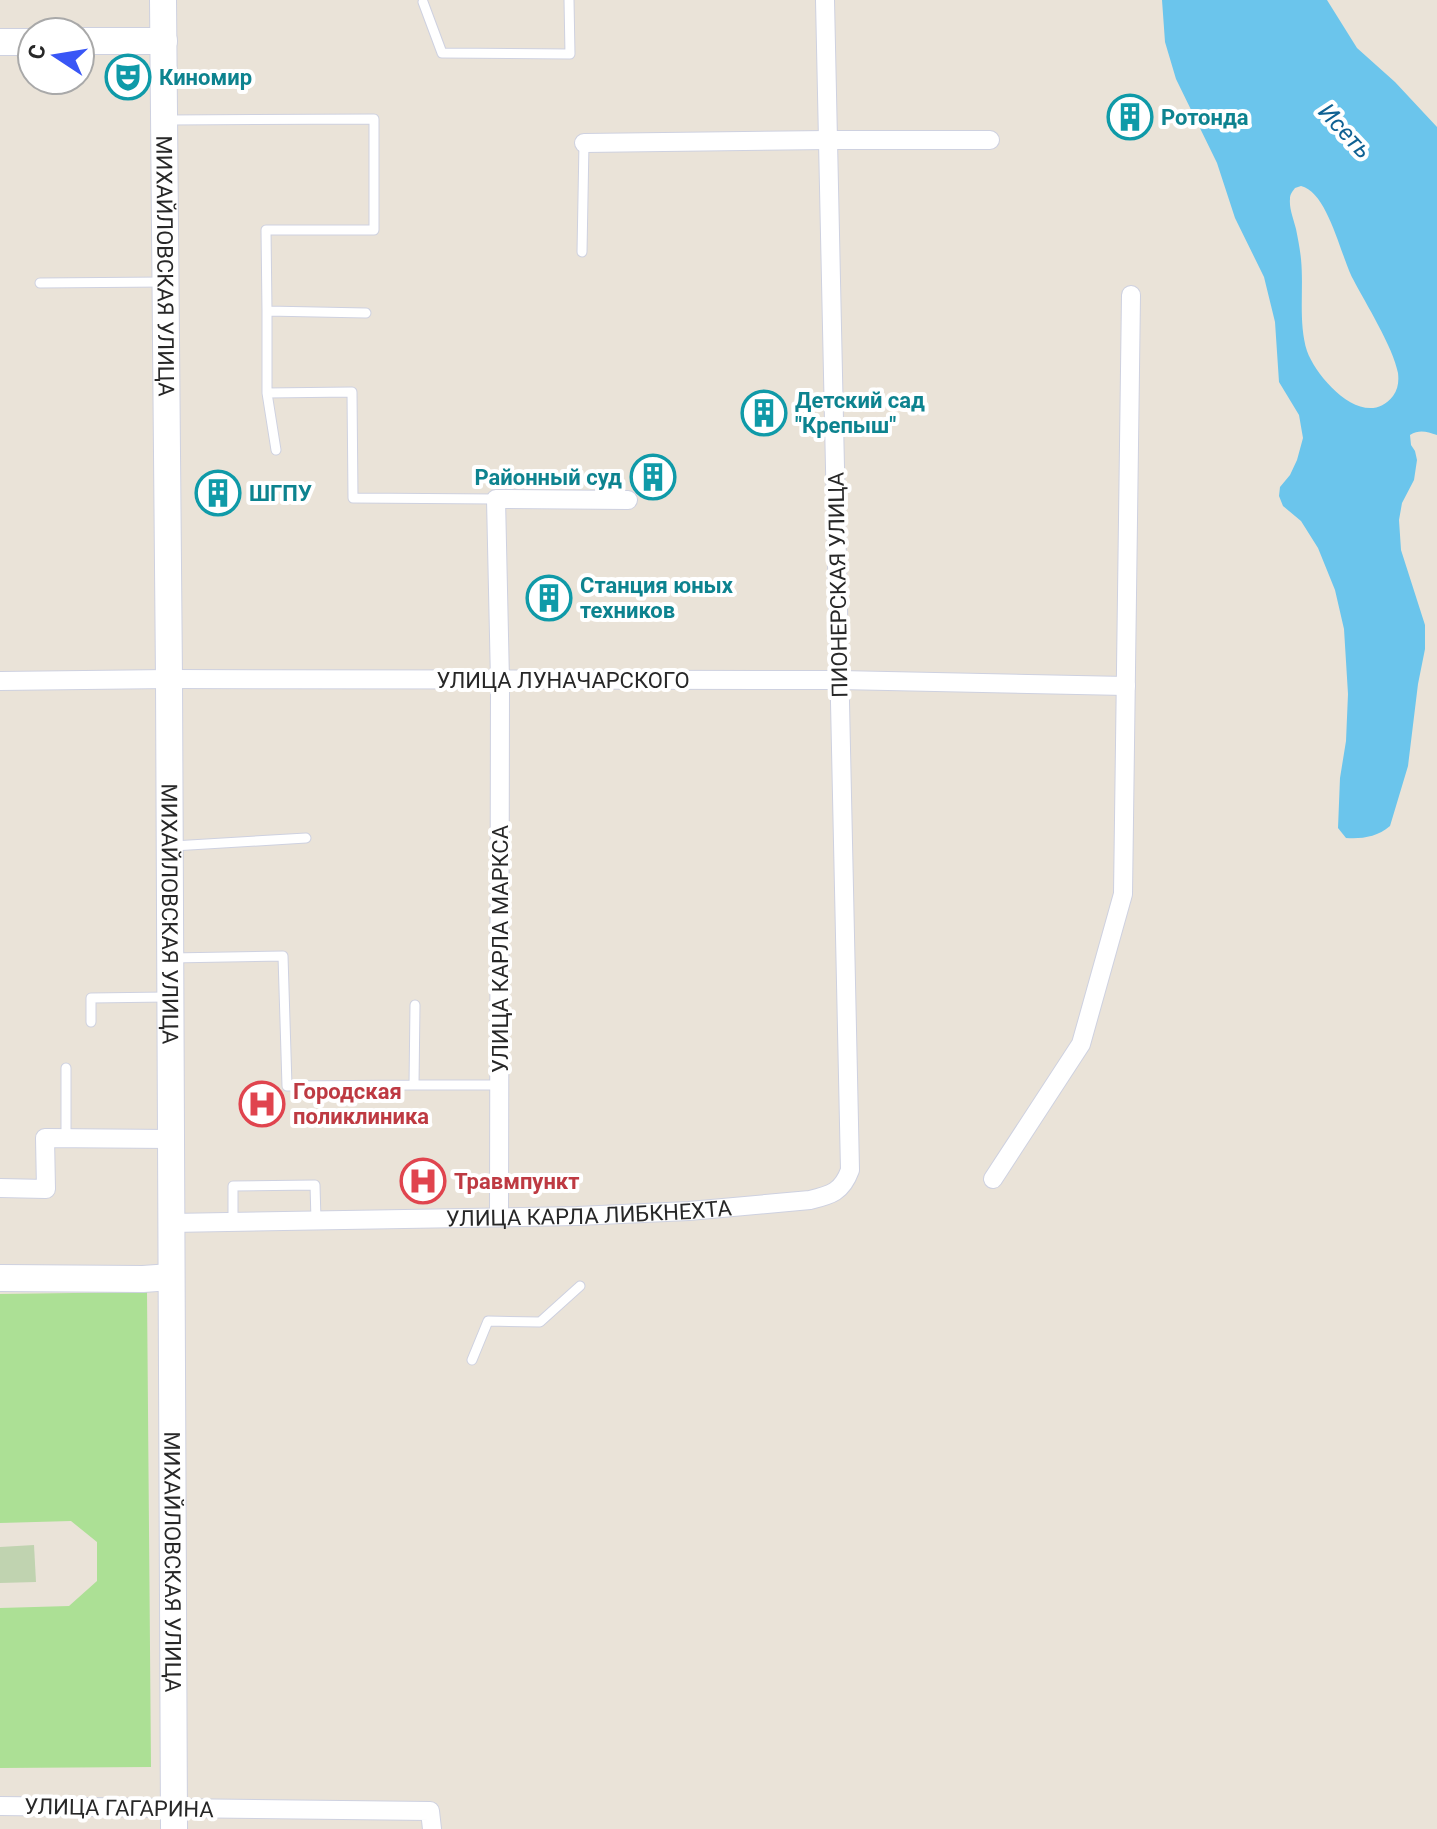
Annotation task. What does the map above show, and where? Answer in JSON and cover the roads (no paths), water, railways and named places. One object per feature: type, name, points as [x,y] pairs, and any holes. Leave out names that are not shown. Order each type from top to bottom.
[{"type":"main road","name":"МИХАЙЛОВСКАЯ УЛИЦА","points":[[163,0],[174,1819]]},
{"type":"main road","points":[[96,41],[164,41]]},
{"type":"main road","points":[[0,1278],[171,1277]]},
{"type":"street","name":"ПИОНЕРСКАЯ УЛИЦА","points":[[825,0],[850,1170]]},
{"type":"street","points":[[584,143],[990,140]]},
{"type":"street","points":[[993,1179],[1081,1044],[1123,894],[1131,295]]},
{"type":"street","points":[[496,499],[628,500]]},
{"type":"street","name":"УЛИЦА КАРЛА МАРКСА","points":[[496,499],[500,681],[499,1217]]},
{"type":"street","name":"УЛИЦА ЛУНАЧАРСКОГО","points":[[0,681],[840,680],[1126,686]]},
{"type":"street","points":[[0,1188],[46,1189],[45,1138],[171,1139]]},
{"type":"street","name":"УЛИЦА КАРЛА ЛИБКНЕХТА","points":[[171,1223],[689,1211],[810,1200],[838,1190],[846,1182],[850,1170]]},
{"type":"street","name":"УЛИЦА ГАГАРИНА","points":[[0,1806],[174,1819],[431,1820]]},
{"type":"lane","points":[[423,2],[442,53],[570,54],[569,0]]},
{"type":"lane","points":[[165,120],[374,119],[374,230],[266,230],[267,393],[276,450]]},
{"type":"lane","points":[[582,252],[584,143]]},
{"type":"lane","points":[[40,283],[167,282]]},
{"type":"lane","points":[[267,311],[366,313]]},
{"type":"lane","points":[[267,393],[352,392],[353,498],[496,499]]},
{"type":"lane","points":[[170,847],[306,838]]},
{"type":"lane","points":[[170,958],[283,956],[287,1086],[500,1085]]},
{"type":"lane","points":[[91,1022],[91,998],[170,997]]},
{"type":"lane","points":[[414,1085],[415,1005]]},
{"type":"lane","points":[[66,1068],[66,1138]]},
{"type":"lane","points":[[233,1222],[233,1186],[315,1185],[316,1220]]},
{"type":"lane","points":[[472,1360],[488,1321],[540,1322],[580,1286]]},
{"type":"water","name":"Исеть","points":[[1162,0],[1327,0],[1357,48],[1395,82],[1437,127],[1437,435],[1420,432],[1410,435],[1417,460],[1414,480],[1402,503],[1399,520],[1401,550],[1425,625],[1425,649],[1408,766],[1390,826],[1369,836],[1346,838],[1338,828],[1348,694],[1344,629],[1335,590],[1318,548],[1301,521],[1283,506],[1279,496],[1280,487],[1297,460],[1303,438],[1299,415],[1279,382],[1275,322],[1264,277],[1235,218],[1217,163],[1176,79],[1165,42]],"holes":[[[1301,186],[1319,200],[1333,226],[1348,269],[1395,363],[1397,388],[1382,406],[1369,408],[1343,398],[1321,375],[1307,351],[1303,329],[1301,255],[1290,203],[1295,188]]]},
{"type":"place","name":"Киномир","points":[[128,77]]},
{"type":"place","name":"Ротонда","points":[[1130,117]]},
{"type":"place","name":"Детский сад \"Крепыш\"","points":[[764,413]]},
{"type":"place","name":"Районный суд","points":[[653,477]]},
{"type":"place","name":"ШГПУ","points":[[218,493]]},
{"type":"place","name":"Станция юных техников","points":[[549,598]]},
{"type":"place","name":"Городская поликлиника","points":[[262,1104]]},
{"type":"place","name":"Травмпункт","points":[[423,1181]]}]
